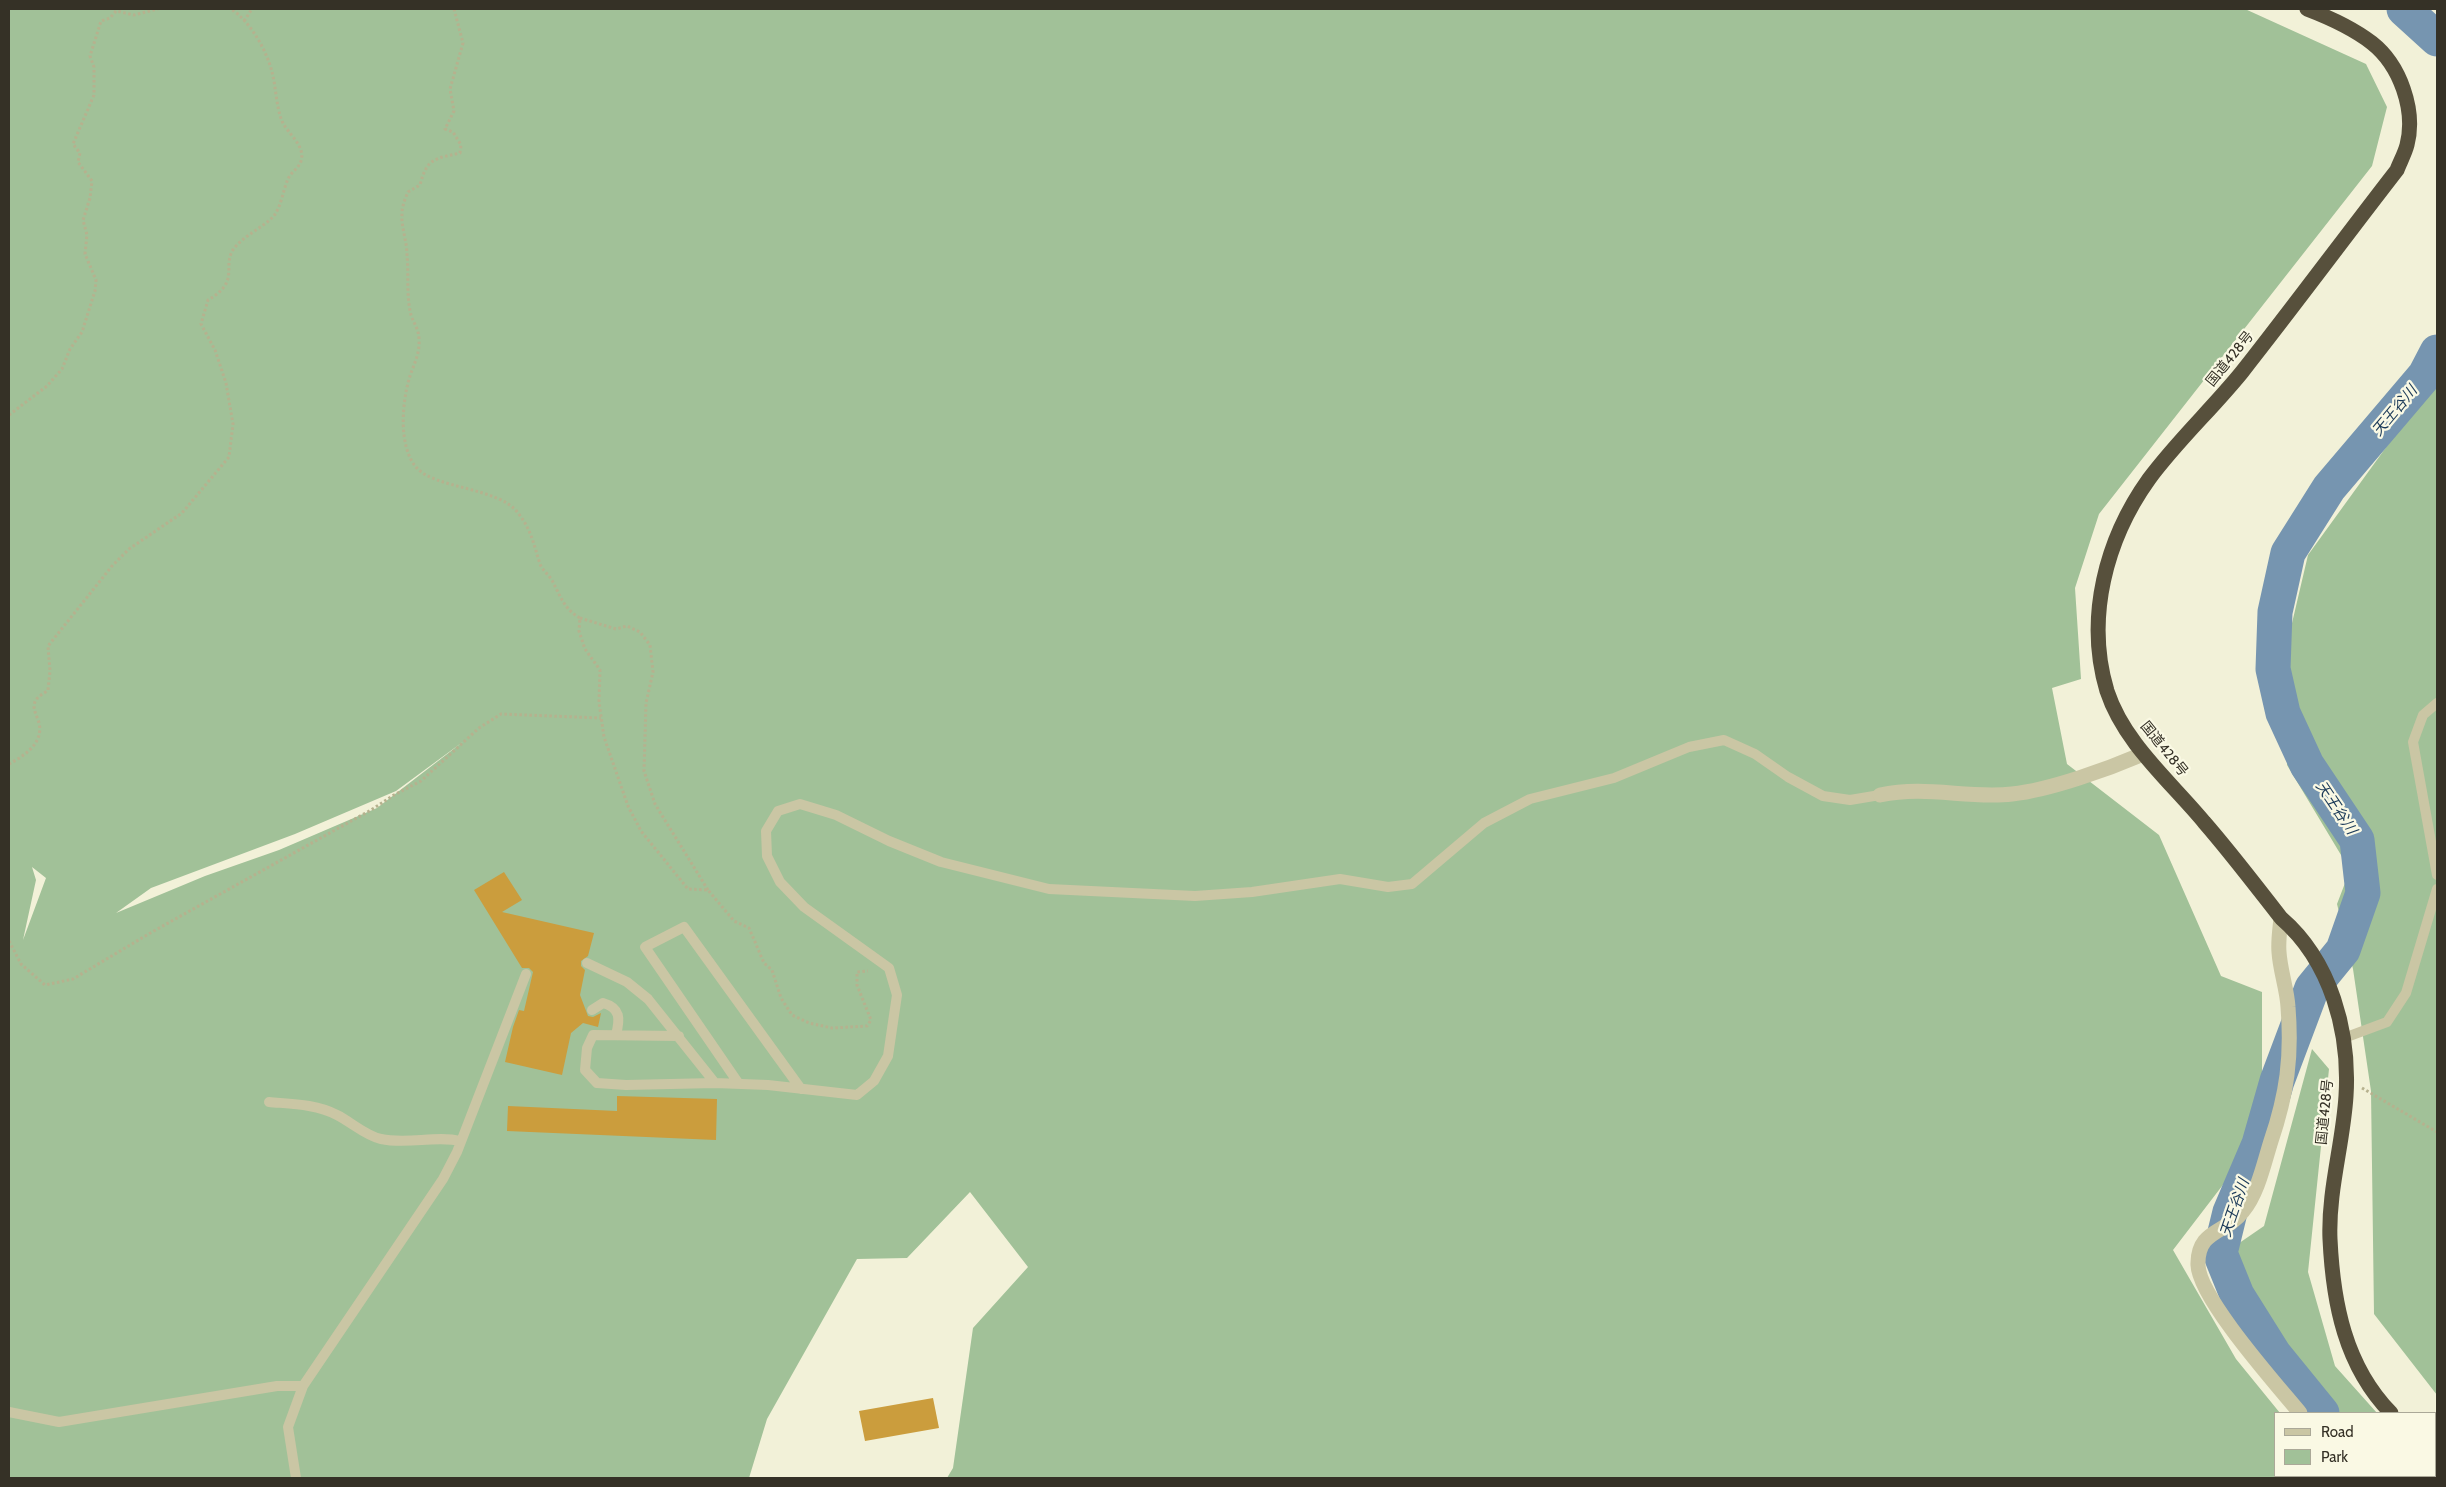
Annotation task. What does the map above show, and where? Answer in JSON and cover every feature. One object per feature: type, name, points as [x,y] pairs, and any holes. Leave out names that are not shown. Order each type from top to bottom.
[{"type":"highway","name":"国道428号","points":[[2307,9],[2373,43],[2393,68],[2406,96],[2409,122],[2407,144],[2397,170],[2241,373],[2150,478],[2129,510],[2112,549],[2104,576],[2098,637],[2101,662],[2108,692],[2123,724],[2143,754],[2205,822],[2281,918],[2295,930],[2314,954],[2328,983],[2344,1038],[2346,1078],[2330,1238],[2337,1309],[2347,1345],[2363,1376],[2391,1412]]},
{"type":"street","points":[[1880,796],[1902,791],[1935,790],[1976,795],[2013,794],[2109,767],[2143,754]]},
{"type":"street","points":[[2281,918],[2278,950],[2288,1006],[2288,1084],[2272,1140],[2251,1197],[2243,1212],[2207,1237],[2199,1249],[2198,1267],[2203,1284],[2214,1305],[2299,1412]]},
{"type":"lane","points":[[2437,703],[2423,715],[2413,742],[2437,875]]},
{"type":"lane","points":[[679,1036],[616,1035],[591,1030],[585,1070],[596,1083],[626,1085],[739,1084],[857,1095],[874,1081],[888,1056],[897,995],[889,968],[804,907],[780,882],[767,856],[766,831],[778,811],[800,804],[836,815],[889,841],[941,862],[1049,889],[1195,896],[1252,892],[1340,879],[1388,887],[1412,884],[1484,823],[1530,799],[1614,778],[1689,747],[1724,740],[1755,754],[1788,778],[1823,796],[1850,800],[1880,796]]},
{"type":"lane","points":[[2344,1038],[2387,1022],[2406,993],[2437,889]]},
{"type":"lane","points":[[739,1084],[645,947],[684,928],[802,1089]]},
{"type":"lane","points":[[587,963],[627,982],[648,999],[716,1083]]},
{"type":"lane","points":[[296,1478],[288,1427],[303,1386],[443,1179],[461,1141],[526,974]]},
{"type":"lane","points":[[592,1010],[603,1004],[610,1005],[617,1011],[620,1020],[616,1035]]},
{"type":"lane","points":[[269,1102],[306,1106],[334,1113],[379,1139],[411,1142],[446,1138],[461,1141]]},
{"type":"lane","points":[[9,1412],[59,1422],[277,1386],[303,1386]]},
{"type":"path","points":[[9,415],[48,386],[62,369],[70,349],[82,332],[95,291],[96,280],[85,254],[86,235],[83,220],[90,198],[92,182],[78,162],[80,153],[73,144],[94,95],[94,67],[90,56],[101,21],[110,18],[116,12],[134,15],[158,9]]},
{"type":"path","points":[[9,764],[28,753],[37,741],[40,725],[34,709],[36,700],[48,690],[50,671],[48,646],[112,566],[129,549],[182,513],[229,457],[233,424],[226,383],[215,350],[201,324],[208,300],[222,292],[228,282],[229,266],[235,247],[274,216],[288,177],[302,158],[299,146],[282,121],[267,55],[244,21],[231,9]]},
{"type":"path","points":[[244,21],[252,9]]},
{"type":"path","points":[[454,9],[463,43],[450,89],[454,111],[445,129],[452,132],[461,145],[460,153],[433,159],[424,168],[420,185],[408,192],[402,214],[408,255],[408,292],[412,316],[418,328],[420,341],[405,394],[403,440],[415,466],[422,473],[462,488],[486,493],[516,510],[532,534],[541,566],[553,582],[559,596],[573,614],[616,629],[627,626],[640,632],[650,645],[653,672],[646,703],[644,771],[655,804],[708,890],[734,921],[749,928],[764,963],[772,970],[781,998],[792,1015],[809,1023],[832,1028],[867,1026],[871,1020],[857,985],[857,972],[890,974]]},
{"type":"path","points":[[580,618],[579,632],[585,649],[600,670],[601,718],[607,746],[628,806],[641,831],[688,889],[708,890]]},
{"type":"path","points":[[9,941],[21,964],[45,985],[73,979],[152,932],[421,781],[479,728],[501,714],[601,718]]},
{"type":"path","points":[[2346,1078],[2437,1132]]},
{"type":"green space","points":[[9,9],[2245,9],[2366,64],[2387,107],[2372,166],[2099,514],[2075,588],[2081,679],[2052,688],[2067,764],[2159,835],[2221,976],[2262,992],[2262,1079],[2232,1173],[2173,1250],[2236,1359],[2279,1412],[2274,1412],[2274,1477],[2333,1478],[947,1478],[953,1468],[973,1328],[1028,1267],[970,1192],[907,1258],[857,1259],[767,1419],[749,1478],[9,1478]],"holes":[[[464,741],[377,808],[279,850],[205,876],[116,913],[151,888],[295,834],[396,791]],[[32,867],[46,878],[23,940],[36,880]]]},
{"type":"green space","points":[[2437,382],[2437,1395],[2374,1314],[2371,1091],[2353,969],[2337,904],[2350,870],[2287,765],[2285,653],[2308,555],[2424,395]]},
{"type":"green space","points":[[2312,1049],[2329,1069],[2308,1272],[2335,1366],[2376,1412],[2320,1412],[2232,1295],[2232,1248],[2264,1226]]},
{"type":"green space","points":[[2370,1477],[2434,1478],[2371,1478]]},
{"type":"building","points":[[504,872],[522,900],[502,912],[594,933],[588,956],[581,961],[581,966],[585,970],[580,995],[588,1016],[593,1017],[601,1013],[598,1027],[583,1023],[571,1033],[562,1075],[505,1062],[519,1010],[524,1011],[533,972],[529,968],[522,968],[474,890]]},
{"type":"building","points":[[617,1096],[717,1099],[716,1140],[507,1131],[508,1106],[617,1111]]},
{"type":"building","points":[[933,1398],[939,1428],[865,1441],[859,1411]]},
{"type":"waterway","name":"天王谷川","points":[[2404,9],[2437,39]]},
{"type":"waterway","name":"天王谷川","points":[[2321,1412],[2274,1354],[2237,1295],[2220,1253],[2230,1212],[2259,1144],[2277,1081],[2312,988],[2343,950],[2363,893],[2357,840],[2307,765],[2283,713],[2273,669],[2275,612],[2288,553],[2329,488],[2425,375],[2437,352]]}]
